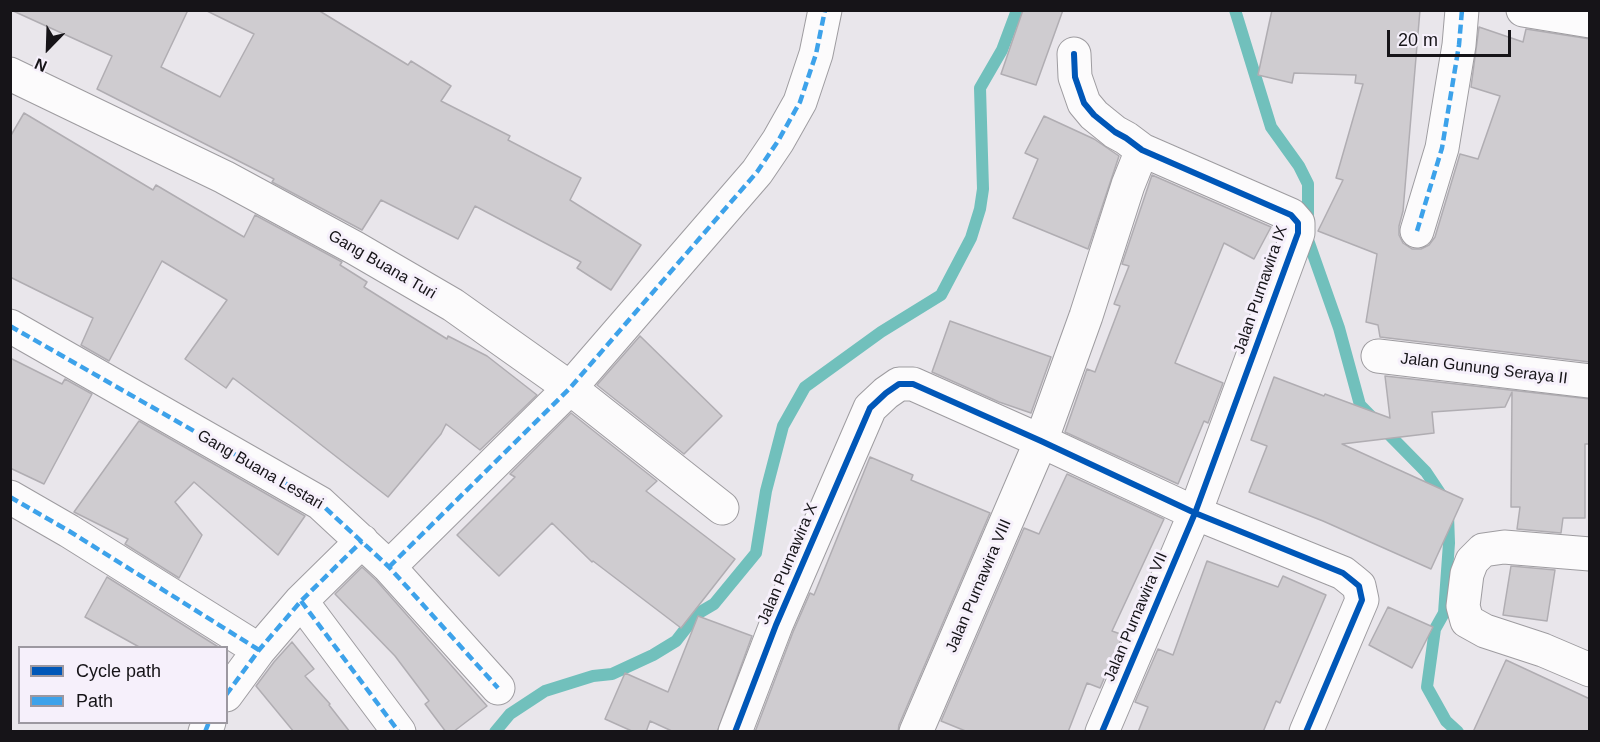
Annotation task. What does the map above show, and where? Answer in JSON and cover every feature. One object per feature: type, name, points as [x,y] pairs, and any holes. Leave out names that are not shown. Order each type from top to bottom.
[{"type":"street","points":[[389,567],[570,388],[756,172],[778,141],[800,102],[816,54],[825,10]]},
{"type":"street","points":[[1417,231],[1442,148],[1459,45],[1462,10]]},
{"type":"street","points":[[1523,10],[1590,21]]},
{"type":"street","name":"Jalan Purnawira IX","points":[[1074,54],[1075,76],[1084,103],[1114,132],[1142,150],[1291,215],[1298,223],[1298,233],[1195,513]]},
{"type":"street","name":"Gang Buana Turi","points":[[10,74],[224,177],[355,248],[453,305],[570,388],[722,508]]},
{"type":"street","points":[[1142,150],[1041,441],[1195,513],[1343,573],[1359,586],[1362,600],[1306,732]]},
{"type":"street","name":"Gang Buana Lestari","points":[[10,326],[320,503],[389,567],[498,688]]},
{"type":"street","name":"Jalan Gunung Seraya II","points":[[1378,356],[1590,381]]},
{"type":"street","name":"Jalan Purnawira X","points":[[735,732],[776,625],[870,408],[899,384],[913,384],[1041,441]]},
{"type":"street","name":"Jalan Purnawira VIII","points":[[916,732],[1041,441]]},
{"type":"street","points":[[10,496],[259,650]]},
{"type":"street","name":"Jalan Purnawira VII","points":[[1102,732],[1195,513]]},
{"type":"street","points":[[228,692],[259,650],[301,601],[362,541]]},
{"type":"street","points":[[1590,554],[1504,548],[1483,550],[1472,561],[1467,574],[1463,606],[1467,621],[1485,631],[1543,650],[1590,670]]},
{"type":"street","points":[[301,601],[399,732]]},
{"type":"building","points":[[11,10],[188,10],[161,67],[220,97],[254,34],[205,10],[318,10],[408,65],[411,61],[451,86],[441,101],[510,136],[508,140],[581,178],[570,200],[641,245],[611,290],[577,268],[581,262],[475,206],[458,239],[381,200],[362,230],[272,182],[274,179],[97,89],[112,56]]},
{"type":"building","points":[[1023,10],[1063,10],[1036,85],[1001,74]]},
{"type":"building","points":[[1272,10],[1420,10],[1403,211],[1399,226],[1399,235],[1403,243],[1412,249],[1421,249],[1429,245],[1435,237],[1460,154],[1478,159],[1500,96],[1471,87],[1479,27],[1523,42],[1526,29],[1590,39],[1590,362],[1380,337],[1378,325],[1366,322],[1377,254],[1318,231],[1343,180],[1336,178],[1363,84],[1355,83],[1356,75],[1294,73],[1292,83],[1258,75]]},
{"type":"building","points":[[24,113],[153,190],[156,185],[244,237],[255,215],[342,262],[340,265],[367,282],[364,287],[447,339],[448,336],[487,356],[537,395],[480,450],[446,424],[441,434],[388,497],[233,378],[226,388],[185,359],[227,300],[162,261],[109,361],[81,345],[93,318],[10,277],[10,137]]},
{"type":"building","points":[[1044,116],[1094,139],[1119,156],[1088,249],[1013,218],[1038,159],[1025,153]]},
{"type":"building","points":[[1152,175],[1271,227],[1254,259],[1224,243],[1175,363],[1223,383],[1208,423],[1204,421],[1178,484],[1065,432],[1087,369],[1095,372],[1120,306],[1114,304],[1129,266],[1122,264]]},
{"type":"building","points":[[950,321],[1051,357],[1031,413],[999,402],[932,372]]},
{"type":"building","points":[[640,336],[722,416],[684,454],[597,385]]},
{"type":"building","points":[[10,358],[62,384],[65,379],[92,394],[44,484],[10,468]]},
{"type":"building","points":[[1385,376],[1590,399],[1590,444],[1585,444],[1585,518],[1563,518],[1561,533],[1517,529],[1520,507],[1511,507],[1512,392],[1505,407],[1432,412],[1434,433],[1342,444],[1463,499],[1431,569],[1323,521],[1249,492],[1267,446],[1251,440],[1274,377],[1390,418]]},
{"type":"building","points":[[571,413],[657,481],[646,491],[735,559],[681,628],[592,562],[552,523],[499,576],[457,535],[515,477],[510,474]]},
{"type":"building","points":[[139,421],[305,516],[278,555],[194,482],[175,502],[202,535],[179,578],[125,544],[128,539],[74,512]]},
{"type":"building","points":[[870,457],[913,475],[911,480],[990,513],[898,732],[755,732],[793,632],[810,593],[814,595]]},
{"type":"building","points":[[1067,474],[1164,519],[1112,631],[1123,635],[1100,688],[1087,683],[1068,732],[968,732],[941,721],[1024,528],[1039,534]]},
{"type":"building","points":[[1207,561],[1278,587],[1283,576],[1326,595],[1280,703],[1276,701],[1263,732],[1138,732],[1148,707],[1135,702],[1158,649],[1173,655]]},
{"type":"building","points":[[1511,566],[1555,570],[1547,621],[1503,615]]},
{"type":"building","points":[[362,567],[487,706],[453,732],[446,732],[425,704],[429,701],[395,656],[335,594]]},
{"type":"building","points":[[107,577],[217,646],[137,646],[85,617]]},
{"type":"building","points":[[1388,607],[1433,627],[1412,668],[1369,645]]},
{"type":"building","points":[[698,616],[752,636],[717,732],[674,732],[650,721],[646,732],[634,732],[605,719],[625,673],[668,692]]},
{"type":"building","points":[[292,642],[314,669],[305,676],[330,704],[350,732],[294,732],[256,686]]},
{"type":"building","points":[[1506,660],[1590,699],[1590,732],[1473,732]]},
{"type":"waterway","points":[[495,732],[510,714],[545,691],[593,676],[612,674],[653,655],[676,641],[697,614],[714,604],[756,553],[766,491],[783,426],[805,387],[881,332],[941,295],[971,238],[980,209],[983,189],[980,88],[1002,50],[1017,10]]},
{"type":"waterway","points":[[1235,10],[1271,127],[1299,166],[1308,184],[1308,240],[1339,328],[1360,405],[1426,472],[1444,499]]},
{"type":"waterway","points":[[1448,515],[1449,543],[1444,613],[1435,629],[1427,687],[1446,721],[1458,732]]},
{"type":"marked path","points":[[389,567],[570,388],[757,172],[800,102],[816,54],[825,10]]},
{"type":"marked path","points":[[1417,231],[1442,148],[1459,45],[1462,10]]},
{"type":"marked path","points":[[10,326],[320,503],[389,567],[498,688]]},
{"type":"marked path","points":[[10,497],[69,531],[259,650]]},
{"type":"marked path","points":[[228,692],[259,650],[301,601],[362,541]]},
{"type":"marked path","points":[[301,601],[399,732]]},
{"type":"marked path","points":[[205,732],[208,724]]},
{"type":"cycle path","points":[[1074,54],[1075,77],[1084,103],[1094,115],[1115,132],[1142,150],[1291,215],[1298,223],[1298,233],[1195,513],[1102,732]]},
{"type":"cycle path","points":[[735,732],[776,625],[870,408],[899,384],[913,384],[1195,513],[1343,573],[1359,586],[1362,600],[1306,732]]}]
